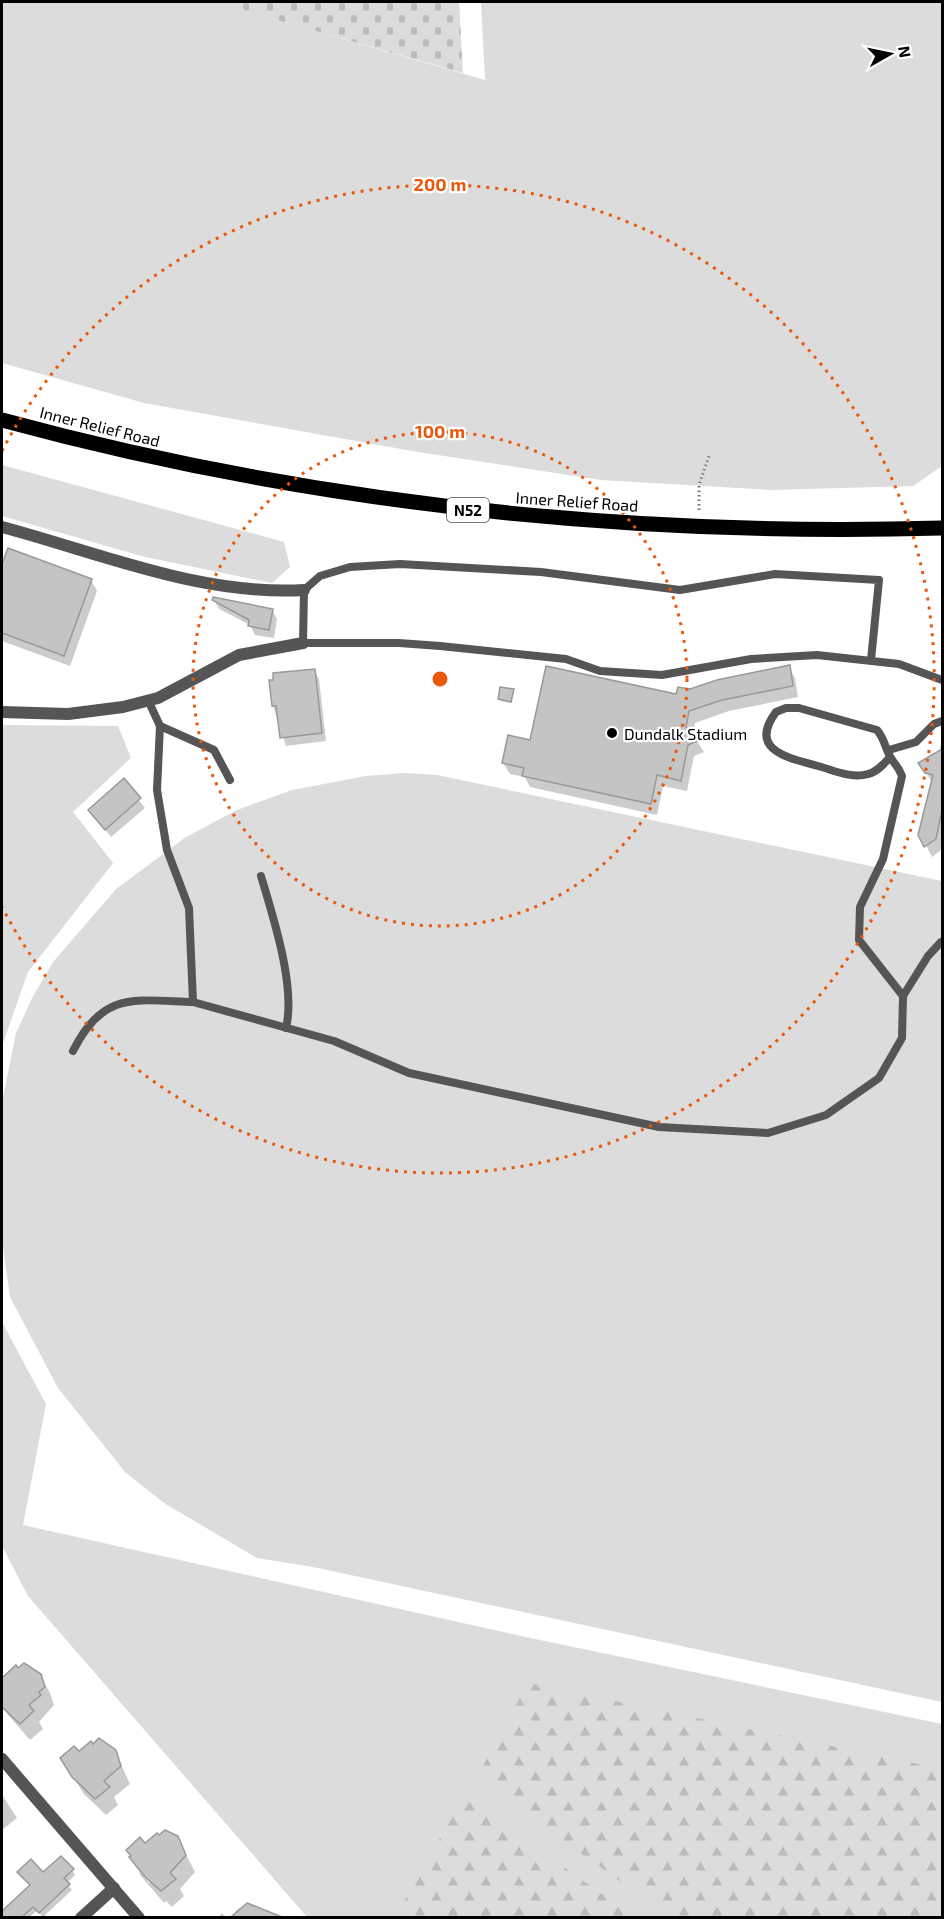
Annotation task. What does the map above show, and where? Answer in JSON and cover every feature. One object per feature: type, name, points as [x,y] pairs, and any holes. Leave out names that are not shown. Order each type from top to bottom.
[{"type":"main road","name":"Inner Relief Road","points":[[2,420],[174,462],[363,496],[486,512],[698,527],[817,530],[942,528]]},
{"type":"street","points":[[2,527],[151,572],[267,592],[304,590]]},
{"type":"street","points":[[2,712],[68,714],[148,700],[215,669],[239,655],[303,643]]},
{"type":"street","points":[[2,1759],[139,1917]]},
{"type":"street","points":[[81,1917],[114,1888]]},
{"type":"lane","points":[[871,660],[879,580],[775,574],[680,590],[541,572],[400,564],[350,567],[320,576],[304,590],[303,643],[430,645],[566,659],[600,671],[662,675],[751,659],[817,655],[899,664],[942,680]]},
{"type":"lane","points":[[148,700],[160,726],[157,790],[167,850],[189,908],[193,1002]]},
{"type":"lane","points":[[903,996],[859,940],[860,907],[883,859],[902,776],[898,766],[889,753],[877,730],[799,708],[786,708],[776,712],[767,732],[770,746],[784,756],[855,776],[875,771],[889,753],[910,745],[934,724],[942,721]]},
{"type":"lane","points":[[160,726],[214,750],[230,780]]},
{"type":"lane","points":[[261,876],[280,939],[289,1014],[286,1028]]},
{"type":"lane","points":[[73,1051],[84,1028],[107,1007],[134,1000],[193,1002],[334,1041],[409,1072],[647,1125],[768,1133],[826,1115],[879,1078],[902,1038],[903,996],[928,956],[941,942]]},
{"type":"path","points":[[698,527],[699,485],[709,456]]},
{"type":"green space","points":[[2,2],[239,2],[246,11],[485,80],[481,2],[942,2],[942,466],[913,486],[771,490],[601,480],[418,452],[144,403],[2,363]]},
{"type":"green space","points":[[239,2],[459,2],[463,73],[245,11]]},
{"type":"green space","points":[[2,465],[284,542],[290,567],[272,583],[145,557],[2,516]]},
{"type":"green space","points":[[2,725],[118,726],[131,758],[73,812],[113,863],[28,972],[2,1046]]},
{"type":"green space","points":[[405,773],[437,775],[942,881],[942,1702],[313,1567],[257,1558],[164,1503],[125,1472],[58,1388],[10,1297],[2,1240],[2,1102],[16,1033],[33,996],[54,961],[116,889],[186,837],[237,810],[292,790],[366,776]]},
{"type":"green space","points":[[2,1322],[46,1404],[23,1525],[521,1636],[942,1724],[942,1917],[307,1917],[28,1596],[2,1546]]},
{"type":"green space","points":[[528,1683],[942,1769],[942,1917],[671,1917],[476,1779]]},
{"type":"green space","points":[[464,1796],[634,1917],[395,1917]]},
{"type":"building","points":[[8,548],[92,579],[64,656],[2,633],[2,564]]},
{"type":"building","points":[[213,597],[273,609],[269,630],[248,626],[249,620],[212,600]]},
{"type":"building","name":"Dundalk Stadium","points":[[790,665],[793,686],[722,700],[689,711],[686,727],[699,740],[688,745],[681,781],[657,775],[651,804],[522,776],[524,768],[502,763],[508,735],[530,740],[546,666],[676,694],[678,687],[690,689],[717,680]]},
{"type":"building","points":[[315,669],[322,733],[280,738],[276,706],[272,706],[269,680],[273,680],[273,673]]},
{"type":"building","points":[[500,687],[514,689],[511,702],[498,699]]},
{"type":"building","points":[[942,749],[942,810],[936,839],[924,847],[918,835],[933,775],[925,773],[918,763]]},
{"type":"building","points":[[124,778],[141,798],[105,830],[88,810]]},
{"type":"building","points":[[24,1663],[41,1674],[45,1687],[39,1692],[41,1695],[29,1705],[34,1711],[20,1724],[2,1707],[2,1678],[16,1665],[18,1668]]},
{"type":"building","points":[[99,1738],[116,1750],[121,1766],[104,1781],[110,1787],[95,1799],[72,1777],[60,1758],[74,1746],[79,1751],[91,1741],[93,1744]]},
{"type":"building","points":[[165,1830],[178,1836],[186,1855],[170,1873],[176,1879],[161,1891],[145,1877],[126,1850],[140,1837],[145,1843],[157,1833],[159,1835]]},
{"type":"building","points":[[61,1856],[74,1869],[64,1878],[70,1884],[39,1913],[33,1907],[22,1917],[2,1917],[2,1911],[30,1885],[17,1872],[31,1859],[43,1872]]},
{"type":"building","points":[[247,1903],[282,1917],[231,1917]]},
{"type":"place","name":"Dundalk Stadium","points":[[612,733]]}]
